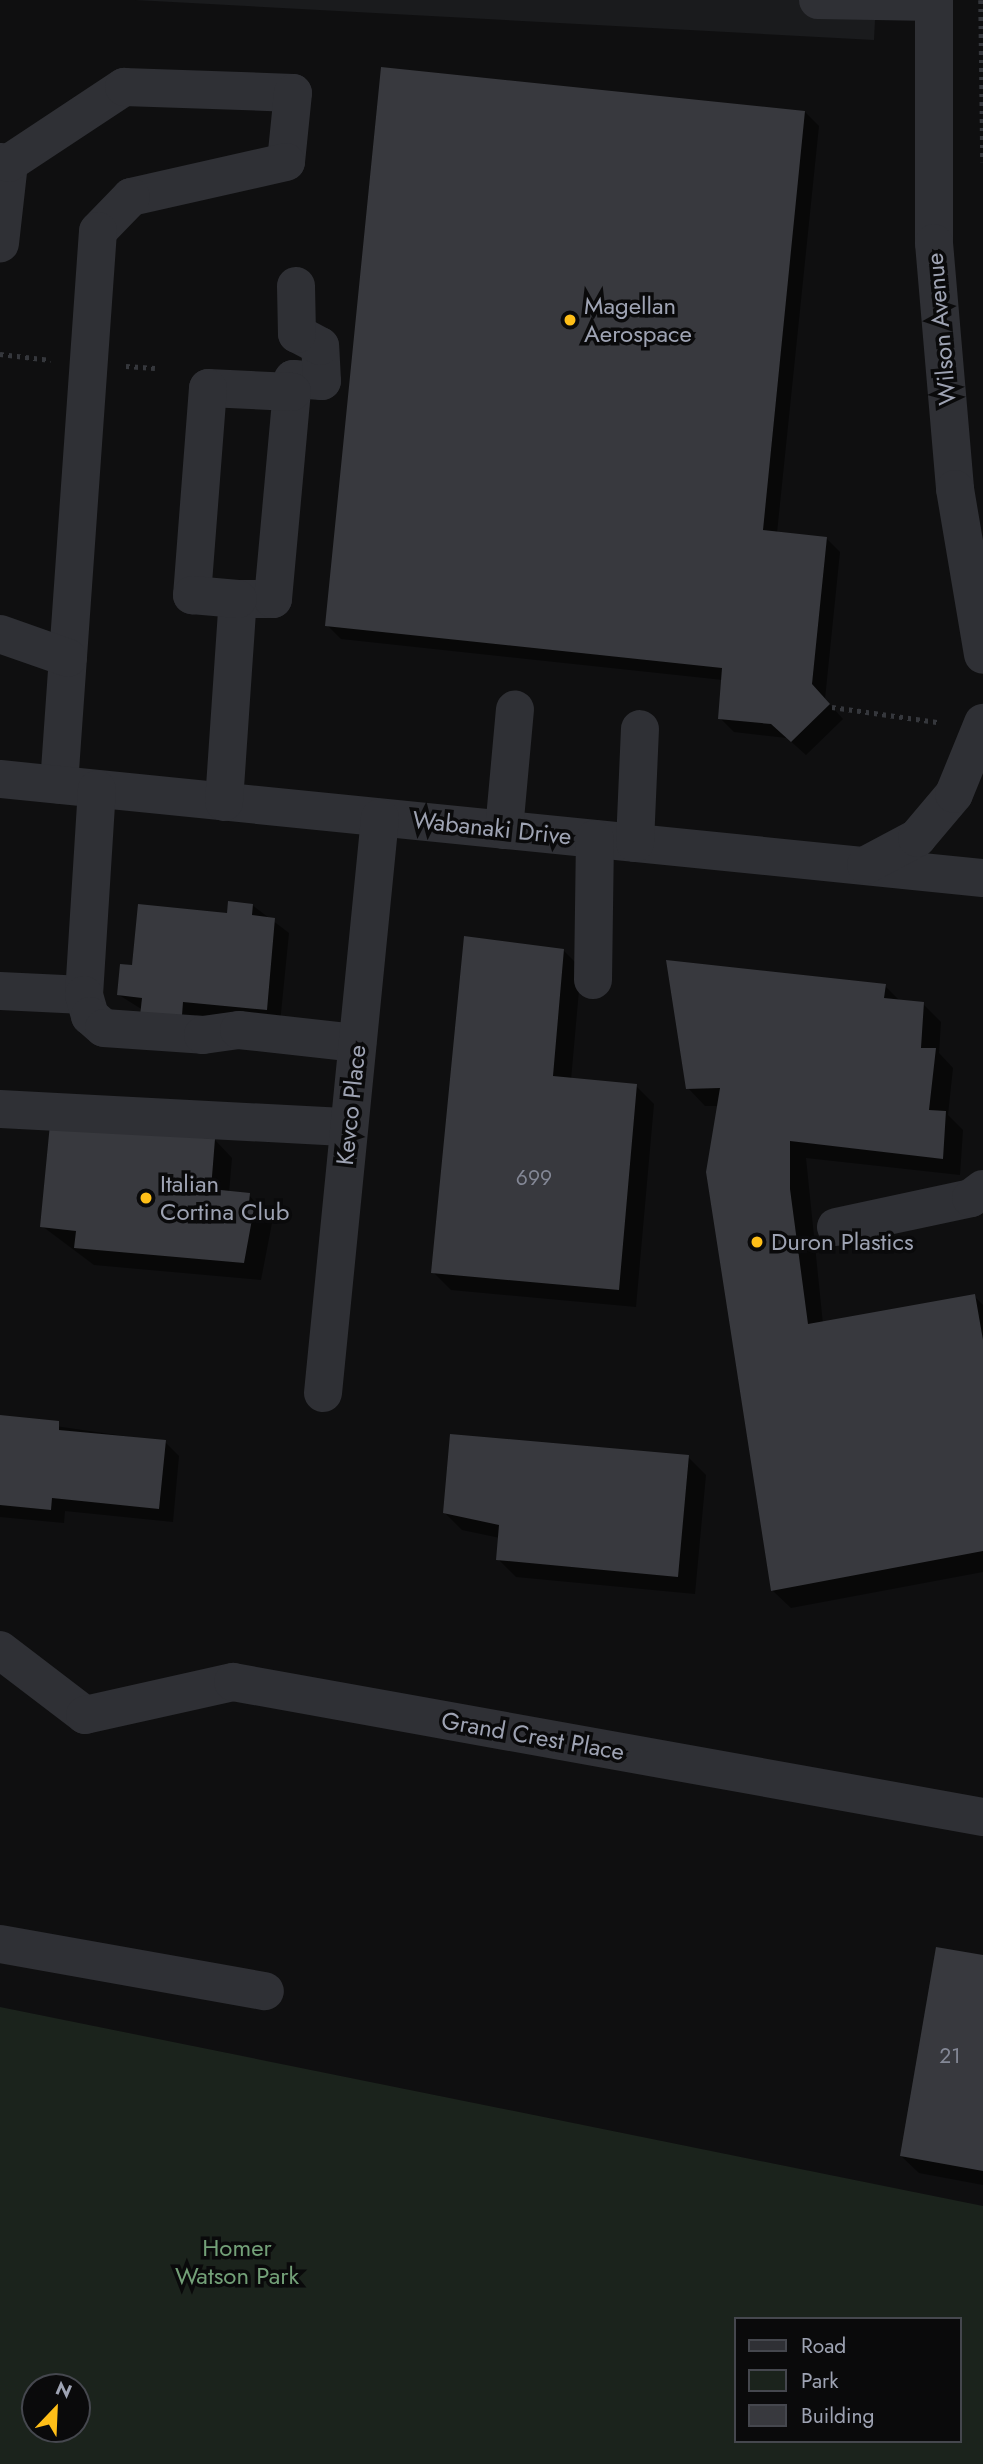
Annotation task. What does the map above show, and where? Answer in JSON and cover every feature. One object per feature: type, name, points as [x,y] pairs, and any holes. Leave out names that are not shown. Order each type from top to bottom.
[{"type":"street","points":[[818,0],[934,1]]},
{"type":"street","name":"Wilson Avenue","points":[[934,1],[934,243],[955,489],[983,655]]},
{"type":"street","points":[[0,243],[5,163],[124,88],[293,93],[286,162],[131,197],[98,231],[59,785]]},
{"type":"street","points":[[292,392],[208,388],[192,596],[272,600],[292,392],[293,379],[322,381],[320,346],[296,334],[296,286]]},
{"type":"street","points":[[223,802],[238,599]]},
{"type":"street","points":[[0,634],[68,658]]},
{"type":"street","points":[[504,830],[515,709]]},
{"type":"street","points":[[866,866],[917,838],[954,794],[983,723]]},
{"type":"street","points":[[635,843],[640,729]]},
{"type":"street","name":"Wabanaki Drive","points":[[0,779],[983,878]]},
{"type":"street","points":[[97,789],[84,995],[104,1028],[203,1035],[239,1030],[357,1043]]},
{"type":"street","name":"Kevco Place","points":[[323,1393],[380,818]]},
{"type":"street","points":[[593,980],[595,839]]},
{"type":"street","points":[[0,991],[84,995]]},
{"type":"street","points":[[0,1108],[349,1127]]},
{"type":"street","points":[[836,1227],[971,1198],[983,1189]]},
{"type":"street","name":"Grand Crest Place","points":[[0,1650],[85,1715],[233,1682],[983,1817]]},
{"type":"street","points":[[0,1944],[265,1991]]},
{"type":"path","points":[[981,0],[983,162]]},
{"type":"path","points":[[832,707],[937,722]]},
{"type":"shaded area","points":[[135,0],[876,0],[874,40]]},
{"type":"green space","name":"Homer Watson Park","points":[[0,2007],[983,2206],[983,2464],[0,2464]]},
{"type":"building","name":"Magellan Aerospace","points":[[381,67],[805,111],[763,530],[827,537],[812,684],[830,704],[791,742],[771,724],[718,719],[722,668],[325,626]]},
{"type":"building","points":[[228,901],[253,904],[252,915],[275,918],[267,1010],[183,1002],[181,1029],[139,1025],[142,998],[117,995],[120,964],[132,965],[138,904],[227,913]]},
{"type":"building","points":[[464,936],[564,949],[553,1076],[637,1084],[619,1290],[431,1273]]},
{"type":"building","name":"Duron Plastics","points":[[666,960],[886,984],[884,998],[924,1002],[921,1048],[936,1048],[929,1110],[946,1111],[943,1159],[790,1141],[790,1189],[808,1324],[975,1294],[983,1340],[983,1551],[771,1591],[706,1172],[720,1088],[686,1089]]},
{"type":"building","name":"Italian Cortina Club","points":[[50,1124],[215,1139],[211,1189],[250,1193],[249,1203],[255,1203],[244,1263],[74,1248],[76,1231],[40,1227]]},
{"type":"building","points":[[0,1415],[59,1421],[59,1430],[166,1440],[159,1509],[52,1498],[51,1510],[0,1505]]},
{"type":"building","points":[[450,1434],[689,1455],[678,1577],[496,1560],[499,1525],[443,1513]]},
{"type":"building","points":[[936,1947],[983,1955],[983,2171],[900,2156]]},
{"type":"place","name":"Magellan Aerospace","points":[[570,320]]},
{"type":"place","name":"Italian Cortina Club","points":[[146,1198]]},
{"type":"place","name":"Duron Plastics","points":[[757,1242]]}]
